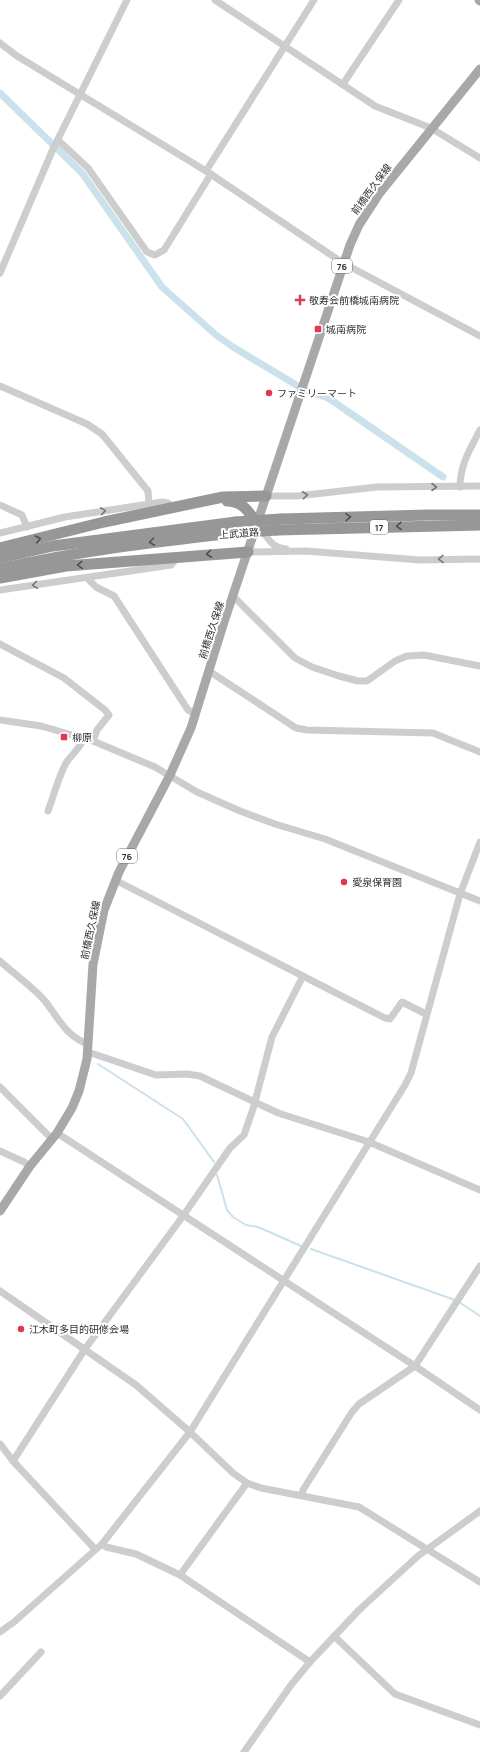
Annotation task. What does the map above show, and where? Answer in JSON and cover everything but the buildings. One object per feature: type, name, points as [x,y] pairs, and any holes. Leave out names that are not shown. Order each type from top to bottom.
[{"type":"highway","points":[[0,548],[206,500],[223,497],[266,496]]},
{"type":"highway","points":[[206,500],[238,503],[246,508],[257,524]]},
{"type":"highway","name":"17","points":[[446,515],[480,510]]},
{"type":"highway","name":"上武道路","points":[[0,569],[50,558],[123,545],[234,528],[281,519],[480,515]]},
{"type":"highway","name":"上武道路","points":[[0,558],[53,546],[234,528],[277,530],[467,525],[480,526]]},
{"type":"highway","points":[[0,578],[66,566],[177,558],[213,553],[248,552]]},
{"type":"main road","name":"前橋西久保線","points":[[0,1211],[30,1166],[54,1136],[72,1108],[79,1091],[84,1076],[88,1048],[96,949],[104,910],[116,880],[187,739],[343,263],[367,210],[431,128],[480,69]]},
{"type":"street","points":[[1,269],[58,140],[127,0]]},
{"type":"street","points":[[214,0],[375,106],[431,128],[480,158]]},
{"type":"street","points":[[58,140],[88,168],[147,252],[155,255],[164,250],[208,172],[314,0]]},
{"type":"street","points":[[343,84],[399,0]]},
{"type":"street","points":[[0,43],[17,56],[208,172],[343,263],[480,336]]},
{"type":"street","points":[[0,386],[87,424],[102,434],[148,491],[149,504]]},
{"type":"street","points":[[460,487],[461,470],[480,430]]},
{"type":"street","points":[[266,496],[296,496],[377,487],[480,486]]},
{"type":"street","points":[[0,533],[65,517],[149,504],[163,502],[168,503],[173,508]]},
{"type":"street","points":[[0,505],[22,515],[27,527]]},
{"type":"street","points":[[257,524],[277,547],[306,551],[420,560],[480,559]]},
{"type":"street","points":[[248,552],[306,551]]},
{"type":"street","points":[[0,590],[171,565],[177,558]]},
{"type":"street","points":[[88,578],[96,587],[114,596],[188,710],[196,714]]},
{"type":"street","points":[[233,596],[295,658],[312,667],[339,676],[367,682],[396,661],[407,656],[424,655],[480,666]]},
{"type":"street","points":[[0,644],[64,678],[105,710],[109,715],[97,730],[93,740]]},
{"type":"street","points":[[210,670],[296,728],[307,730],[433,733],[480,752]]},
{"type":"street","points":[[0,720],[41,726],[93,740],[142,761],[170,775],[197,792],[240,811],[275,824],[325,839],[480,901]]},
{"type":"street","points":[[48,811],[64,768],[72,755],[80,747],[84,737]]},
{"type":"street","points":[[0,1632],[14,1622],[102,1544],[190,1432],[408,1079],[460,894],[480,842]]},
{"type":"street","points":[[116,880],[385,1018],[390,1018],[402,1002],[426,1014]]},
{"type":"street","points":[[0,962],[44,1000],[62,1026],[88,1048],[156,1075],[187,1074],[200,1076],[278,1114],[369,1142],[480,1190]]},
{"type":"street","points":[[13,1462],[85,1349],[183,1216],[230,1148],[244,1135],[272,1037],[303,976]]},
{"type":"street","points":[[0,1087],[54,1136],[183,1216],[415,1366],[480,1410]]},
{"type":"street","points":[[0,1151],[30,1166]]},
{"type":"street","points":[[302,1495],[303,1490],[355,1408],[415,1366],[480,1266]]},
{"type":"street","points":[[0,1291],[136,1385],[246,1483],[261,1488],[360,1507],[480,1582]]},
{"type":"street","points":[[0,1444],[13,1462],[95,1549]]},
{"type":"street","points":[[180,1575],[246,1483]]},
{"type":"street","points":[[244,1752],[284,1695],[310,1662],[334,1636],[388,1582],[427,1550],[480,1511]]},
{"type":"street","points":[[102,1544],[106,1547],[136,1554],[180,1575],[310,1662]]},
{"type":"street","points":[[334,1636],[395,1694],[480,1725]]},
{"type":"street","points":[[0,1696],[41,1652]]},
{"type":"waterway","points":[[0,93],[82,173],[162,287],[216,335],[233,347],[298,386]]},
{"type":"waterway","points":[[308,391],[328,398],[443,477]]},
{"type":"waterway","points":[[98,1064],[183,1119],[214,1162]]},
{"type":"waterway","points":[[217,1175],[227,1210],[233,1217],[246,1225],[258,1227],[301,1246]]},
{"type":"waterway","points":[[311,1249],[455,1300]]},
{"type":"waterway","points":[[459,1302],[480,1316]]},
{"type":"place","name":"敬寿会前橋城南病院","points":[[300,300]]},
{"type":"place","name":"城南病院","points":[[318,329]]},
{"type":"place","name":"ファミリーマート","points":[[269,393]]},
{"type":"place","name":"柳原","points":[[64,737]]},
{"type":"place","name":"愛泉保育園","points":[[344,882]]},
{"type":"place","name":"江木町多目的研修会場","points":[[21,1329]]}]
